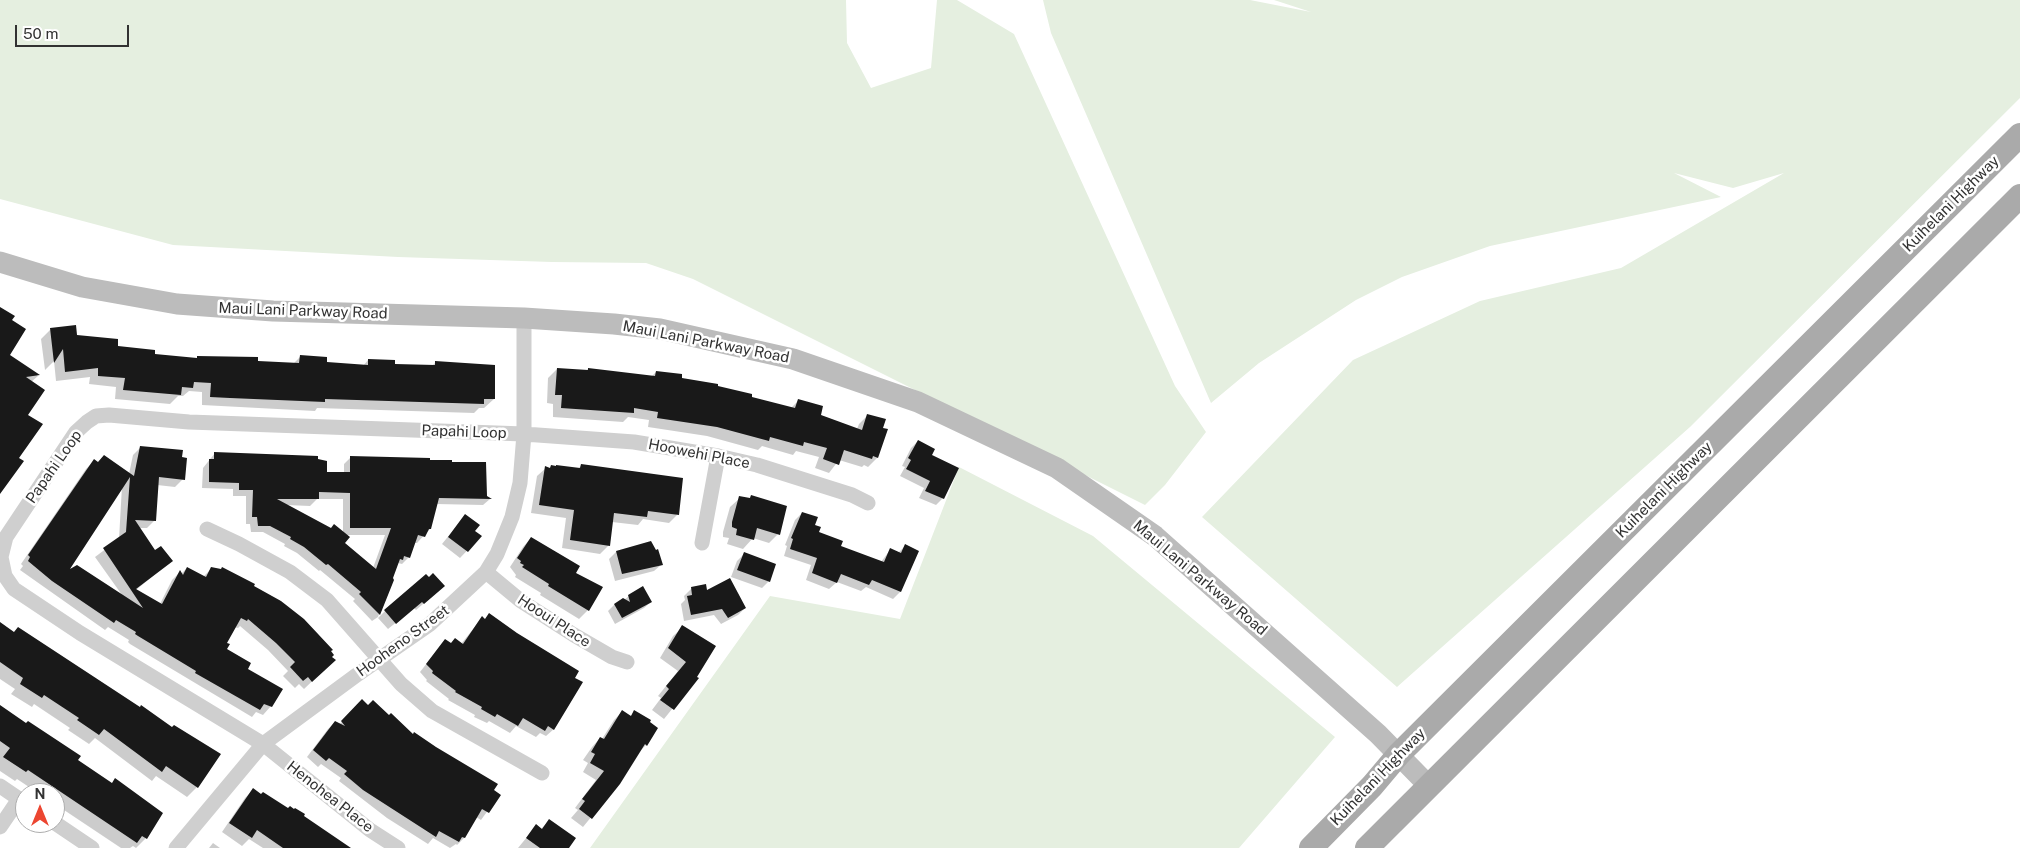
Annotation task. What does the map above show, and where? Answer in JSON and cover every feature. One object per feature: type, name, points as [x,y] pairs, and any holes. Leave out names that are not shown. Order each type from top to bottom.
[{"type":"main road","name":"Kuihelani Highway","points":[[1311,848],[1372,786],[1399,754],[2020,135]]},
{"type":"main road","points":[[1367,848],[2020,196]]},
{"type":"main road","name":"Maui Lani Parkway Road","points":[[0,262],[82,287],[177,304],[273,311],[524,318],[614,324],[660,330],[793,359],[918,402],[1057,468],[1155,536],[1399,754],[1428,785]]},
{"type":"street","name":"Hooheno Street","points":[[176,848],[262,744],[430,624],[486,572],[497,554],[512,517],[520,483],[524,434],[524,318]]},
{"type":"street","name":"Papahi Loop","points":[[262,744],[80,633],[14,590],[5,576],[1,557],[6,537],[76,432],[96,416],[108,415],[189,422],[524,434]]},
{"type":"street","name":"Hoowehi Place","points":[[524,434],[634,442],[718,456],[807,480],[852,495],[868,503]]},
{"type":"street","points":[[702,543],[718,456]]},
{"type":"street","points":[[206,529],[239,544],[290,572],[327,600],[401,684],[432,711],[542,773]]},
{"type":"street","name":"Hooui Place","points":[[486,572],[521,600],[574,635],[612,657],[626,662]]},
{"type":"street","name":"Henohea Place","points":[[262,744],[370,830],[398,848]]},
{"type":"street","points":[[0,786],[15,796]]},
{"type":"street","points":[[0,827],[15,809]]},
{"type":"street","points":[[65,830],[92,848]]},
{"type":"green space","points":[[0,0],[846,0],[847,43],[871,88],[931,68],[937,0],[957,0],[1014,34],[1175,386],[1206,432],[1165,485],[1145,505],[693,279],[646,263],[398,257],[173,245],[0,199]]},
{"type":"green space","points":[[1043,0],[1250,0],[1311,12],[1274,0],[2020,0],[2020,98],[1690,427],[1397,687],[1202,517],[1353,360],[1480,301],[1621,268],[1784,173],[1733,188],[1674,173],[1721,197],[1490,246],[1402,277],[1356,300],[1259,363],[1211,403],[1051,33]]},
{"type":"green space","points":[[959,467],[1093,536],[1335,737],[1239,848],[590,848],[770,596],[900,619]]},
{"type":"building","points":[[0,307],[15,316],[12,320],[26,329],[10,355],[40,375],[26,377],[45,390],[28,415],[43,424],[19,458],[24,461],[0,494]]},
{"type":"building","points":[[76,325],[77,335],[118,339],[118,346],[155,350],[155,354],[197,358],[197,356],[258,357],[258,361],[299,363],[300,355],[327,357],[327,362],[368,365],[368,359],[395,360],[395,364],[435,365],[435,361],[495,365],[495,399],[484,399],[484,404],[325,399],[325,402],[210,397],[211,383],[194,382],[193,388],[182,387],[181,395],[123,390],[125,378],[98,376],[98,368],[65,372],[63,349],[54,363],[50,328]]},
{"type":"building","points":[[557,368],[588,370],[588,368],[655,376],[656,371],[682,374],[682,378],[718,384],[718,386],[752,394],[752,397],[795,408],[798,399],[823,406],[821,415],[862,430],[867,414],[886,419],[883,428],[888,429],[878,458],[873,456],[872,459],[844,450],[839,465],[823,459],[827,448],[804,442],[803,446],[770,437],[769,441],[717,427],[657,418],[658,412],[634,408],[634,413],[561,408],[562,395],[555,395]]},
{"type":"building","points":[[918,440],[935,449],[932,455],[959,468],[944,499],[925,491],[930,481],[906,469],[911,460],[908,458]]},
{"type":"building","points":[[140,446],[183,450],[182,457],[187,458],[185,480],[159,477],[156,521],[135,520],[155,550],[161,546],[173,561],[136,589],[162,604],[180,570],[183,575],[187,567],[206,577],[211,567],[221,569],[222,567],[255,584],[254,586],[281,601],[304,619],[333,650],[331,651],[334,655],[332,657],[336,660],[312,682],[308,677],[303,681],[290,667],[295,662],[248,619],[247,621],[241,618],[227,643],[230,644],[227,649],[251,663],[248,669],[283,689],[272,707],[264,704],[260,710],[195,673],[196,671],[138,636],[135,634],[136,632],[116,620],[114,623],[52,581],[28,561],[30,557],[28,555],[94,459],[98,462],[104,455],[134,476]],"holes":[[[130,477],[126,532],[103,548],[143,608],[77,565],[70,569]]]},
{"type":"building","points":[[214,452],[318,456],[318,459],[327,461],[327,472],[350,472],[350,456],[430,458],[430,460],[452,460],[452,462],[486,462],[487,496],[492,499],[439,498],[431,529],[429,529],[425,537],[418,535],[410,558],[404,556],[403,560],[400,559],[380,615],[359,594],[361,592],[328,564],[326,565],[304,547],[290,539],[291,537],[270,526],[258,526],[257,517],[252,517],[253,490],[239,490],[239,483],[209,482],[209,459],[214,459]],"holes":[[[319,492],[350,493],[350,528],[391,528],[376,569],[345,543],[350,537],[334,524],[331,528],[277,499],[319,499]]]},
{"type":"building","points":[[581,464],[683,478],[679,515],[648,511],[647,517],[614,513],[610,546],[570,540],[574,510],[539,505],[545,466],[550,468],[551,465],[556,465],[580,468]]},
{"type":"building","points":[[751,495],[787,506],[780,535],[757,528],[754,540],[736,535],[737,529],[732,527],[732,522],[739,496],[750,498]]},
{"type":"building","points":[[802,512],[818,517],[815,525],[821,527],[819,532],[843,541],[841,546],[884,562],[890,548],[901,553],[905,544],[919,551],[901,592],[872,580],[869,585],[841,574],[837,583],[812,573],[817,558],[790,549],[793,539],[791,538]]},
{"type":"building","points":[[465,514],[480,525],[475,531],[482,536],[468,552],[448,537]]},
{"type":"building","points":[[531,537],[580,566],[576,573],[603,587],[589,611],[548,586],[549,584],[522,567],[524,565],[517,558]]},
{"type":"building","points":[[651,541],[656,550],[658,549],[663,565],[622,574],[616,551]]},
{"type":"building","points":[[744,552],[776,564],[770,582],[737,570]]},
{"type":"building","points":[[433,573],[445,586],[396,624],[384,610],[426,574],[429,577]]},
{"type":"building","points":[[730,578],[746,608],[728,618],[722,609],[691,615],[687,596],[692,595],[691,587],[706,584],[707,590]]},
{"type":"building","points":[[643,586],[652,602],[622,618],[614,604],[623,598],[630,602],[628,595]]},
{"type":"building","points":[[489,613],[517,633],[579,671],[575,678],[583,682],[554,730],[548,726],[545,731],[523,718],[518,726],[497,714],[495,717],[481,709],[482,707],[455,692],[432,673],[433,671],[426,664],[445,639],[451,643],[455,638],[463,644],[482,616],[485,619]]},
{"type":"building","points":[[0,622],[14,632],[18,627],[140,707],[141,705],[172,727],[174,725],[221,754],[198,788],[166,766],[162,772],[104,729],[99,735],[77,720],[79,718],[44,695],[42,698],[20,684],[23,678],[0,662]]},
{"type":"building","points":[[682,625],[716,646],[697,677],[699,678],[674,710],[660,700],[669,689],[666,686],[686,662],[668,648]]},
{"type":"building","points":[[362,699],[368,705],[373,700],[389,715],[391,713],[413,734],[414,732],[498,784],[494,790],[501,795],[489,813],[482,809],[465,838],[462,837],[459,842],[439,831],[436,837],[363,790],[344,774],[347,771],[329,758],[326,761],[313,750],[335,721],[345,726],[341,721]]},
{"type":"building","points":[[0,705],[81,756],[78,760],[112,783],[115,778],[163,813],[147,839],[142,836],[137,843],[65,795],[65,783],[47,783],[3,757],[10,748],[0,741]]},
{"type":"building","points":[[622,710],[631,716],[634,710],[651,720],[650,722],[658,728],[647,746],[645,744],[620,784],[592,819],[579,809],[585,801],[582,799],[604,771],[590,763],[595,754],[591,752],[600,737],[604,739]]},
{"type":"building","points":[[253,788],[288,808],[290,806],[305,814],[304,816],[351,848],[283,848],[257,830],[252,838],[229,823]]},
{"type":"building","points":[[549,819],[576,838],[569,848],[540,848],[526,838],[536,824],[542,829]]}]
